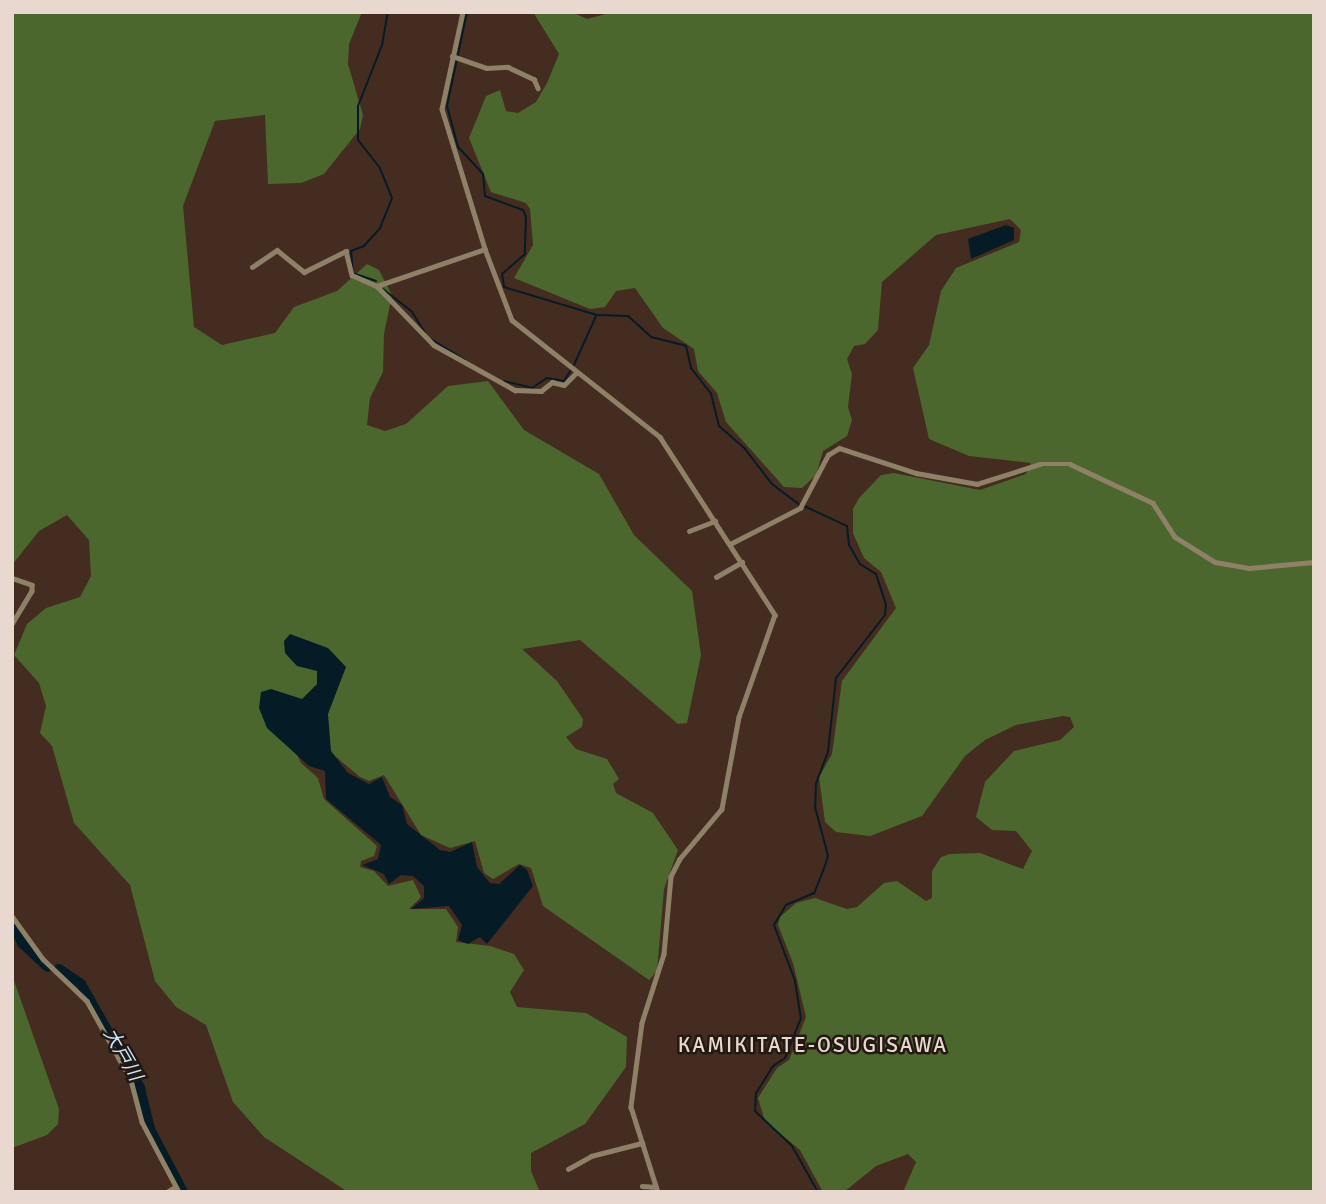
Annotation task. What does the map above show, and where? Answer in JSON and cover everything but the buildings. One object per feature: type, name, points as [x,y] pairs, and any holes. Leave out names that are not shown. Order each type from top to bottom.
[{"type":"street","points":[[463,12],[442,108],[485,249],[516,326],[660,437],[769,602],[776,621],[739,717],[722,809],[680,859],[671,877],[664,954],[642,1023],[631,1107],[657,1190]]},
{"type":"street","points":[[455,57],[486,68],[508,67],[534,79],[538,89]]},
{"type":"street","points":[[377,286],[485,249]]},
{"type":"street","points":[[252,267],[277,250],[304,272],[346,251],[352,275],[377,286],[434,345],[514,390],[541,391],[552,382],[564,385],[576,373]]},
{"type":"street","points":[[730,544],[800,508],[828,455],[839,448],[915,473],[977,484],[1040,464],[1070,464],[1153,503],[1175,537],[1215,562],[1249,568],[1314,562]]},
{"type":"street","points":[[689,531],[715,522]]},
{"type":"street","points":[[716,577],[743,562]]},
{"type":"street","points":[[12,578],[32,585],[32,591],[12,624]]},
{"type":"street","points":[[12,916],[43,959],[87,1001],[131,1080],[142,1122],[177,1190],[167,1192]]},
{"type":"street","points":[[568,1168],[591,1156],[642,1143]]},
{"type":"street","points":[[642,1186],[657,1190]]},
{"type":"green space","points":[[12,12],[362,12],[349,44],[348,64],[363,115],[360,129],[324,174],[301,183],[268,184],[265,115],[215,121],[183,206],[194,327],[222,345],[275,333],[294,307],[337,291],[367,264],[379,270],[392,295],[384,334],[383,372],[370,398],[367,425],[385,431],[406,424],[448,386],[488,381],[524,430],[599,474],[634,535],[692,591],[701,655],[687,723],[678,724],[580,640],[522,649],[557,681],[583,719],[582,727],[566,737],[576,749],[607,759],[619,779],[613,784],[616,793],[653,813],[678,850],[664,889],[657,971],[649,980],[543,906],[531,868],[519,864],[493,879],[484,873],[475,841],[450,848],[421,835],[384,775],[369,781],[360,777],[311,736],[291,742],[301,763],[318,778],[324,799],[377,846],[374,856],[361,861],[360,867],[374,871],[388,886],[413,880],[421,897],[409,909],[446,909],[458,927],[456,942],[490,946],[514,954],[524,970],[510,992],[517,1007],[586,1013],[627,1037],[626,1067],[585,1124],[531,1153],[531,1171],[540,1192],[348,1192],[264,1137],[233,1102],[206,1025],[176,1007],[155,981],[130,885],[74,823],[52,746],[40,733],[46,706],[39,683],[14,655],[27,624],[46,608],[80,597],[91,576],[89,540],[67,515],[39,531],[12,565]]},
{"type":"green space","points":[[533,12],[572,12],[587,19],[613,12],[1314,12],[1314,1192],[903,1192],[916,1162],[908,1154],[876,1166],[844,1192],[823,1192],[800,1150],[765,1121],[758,1098],[777,1068],[789,1060],[806,1017],[793,963],[778,925],[780,917],[796,903],[815,898],[847,909],[857,907],[884,883],[897,881],[926,901],[932,898],[932,871],[941,857],[950,854],[980,853],[1023,869],[1032,851],[1016,831],[992,830],[976,817],[985,782],[1014,751],[1060,740],[1074,727],[1070,717],[1063,716],[1016,725],[985,740],[965,756],[922,816],[870,836],[836,832],[825,822],[819,777],[832,754],[842,681],[896,608],[881,572],[864,558],[853,533],[853,509],[859,498],[881,475],[894,473],[980,490],[1026,474],[1031,463],[969,456],[929,439],[913,368],[929,345],[941,291],[956,268],[1019,242],[1021,230],[1010,219],[936,235],[882,282],[878,330],[865,344],[854,346],[847,359],[852,374],[848,407],[852,420],[847,436],[823,451],[816,475],[802,488],[784,487],[726,422],[717,393],[698,371],[694,349],[663,328],[635,288],[616,291],[605,307],[590,309],[514,278],[533,245],[530,209],[526,203],[491,192],[469,138],[486,96],[500,90],[506,111],[518,113],[536,102],[547,83],[559,54]]},
{"type":"green space","points":[[12,975],[59,1109],[58,1124],[47,1135],[12,1148]]},
{"type":"water","points":[[1006,225],[1014,228],[1014,240],[971,259],[968,239]]},
{"type":"water","points":[[290,634],[328,648],[346,667],[328,714],[331,751],[348,773],[369,784],[382,777],[390,797],[402,805],[407,824],[440,850],[450,852],[472,842],[477,867],[490,883],[499,884],[520,865],[527,870],[533,886],[487,944],[480,937],[468,944],[458,940],[462,925],[449,906],[411,909],[424,898],[424,886],[413,876],[401,875],[389,884],[384,874],[362,865],[378,859],[381,845],[326,799],[325,771],[309,766],[267,728],[259,708],[261,692],[271,689],[302,699],[317,684],[317,671],[297,666],[285,653],[284,641]]},
{"type":"waterway","points":[[376,281],[353,273],[351,251],[364,246],[380,228],[392,198],[380,168],[358,140],[358,106],[382,45],[388,12]]},
{"type":"waterway","points":[[467,12],[447,106],[458,147],[483,174],[485,196],[523,210],[526,217],[525,254],[502,274],[504,287],[597,315],[628,316],[651,337],[686,346],[691,368],[711,394],[719,426],[745,449],[772,484],[799,504]]},
{"type":"waterway","points":[[383,289],[412,312],[425,333]]},
{"type":"waterway","points":[[574,365],[596,316]]},
{"type":"waterway","points":[[431,339],[465,360]]},
{"type":"waterway","points":[[504,381],[532,388],[547,378],[564,381],[571,370]]},
{"type":"waterway","points":[[804,506],[847,526],[849,545],[860,564],[876,574],[886,604],[885,615],[836,678],[828,752],[816,783],[815,807],[828,856],[823,871],[814,893],[786,905],[774,925],[795,981],[801,1018],[785,1058],[773,1066],[756,1093],[755,1111],[792,1146],[818,1192]]},
{"type":"waterway","name":"大戸川","points":[[12,923],[22,943],[48,967]]},
{"type":"waterway","name":"大戸川","points":[[59,969],[81,984],[140,1088],[150,1129],[183,1192]]},
{"type":"district","name":"KAMIKITATE-OSUGISAWA","points":[[813,1045]]}]
